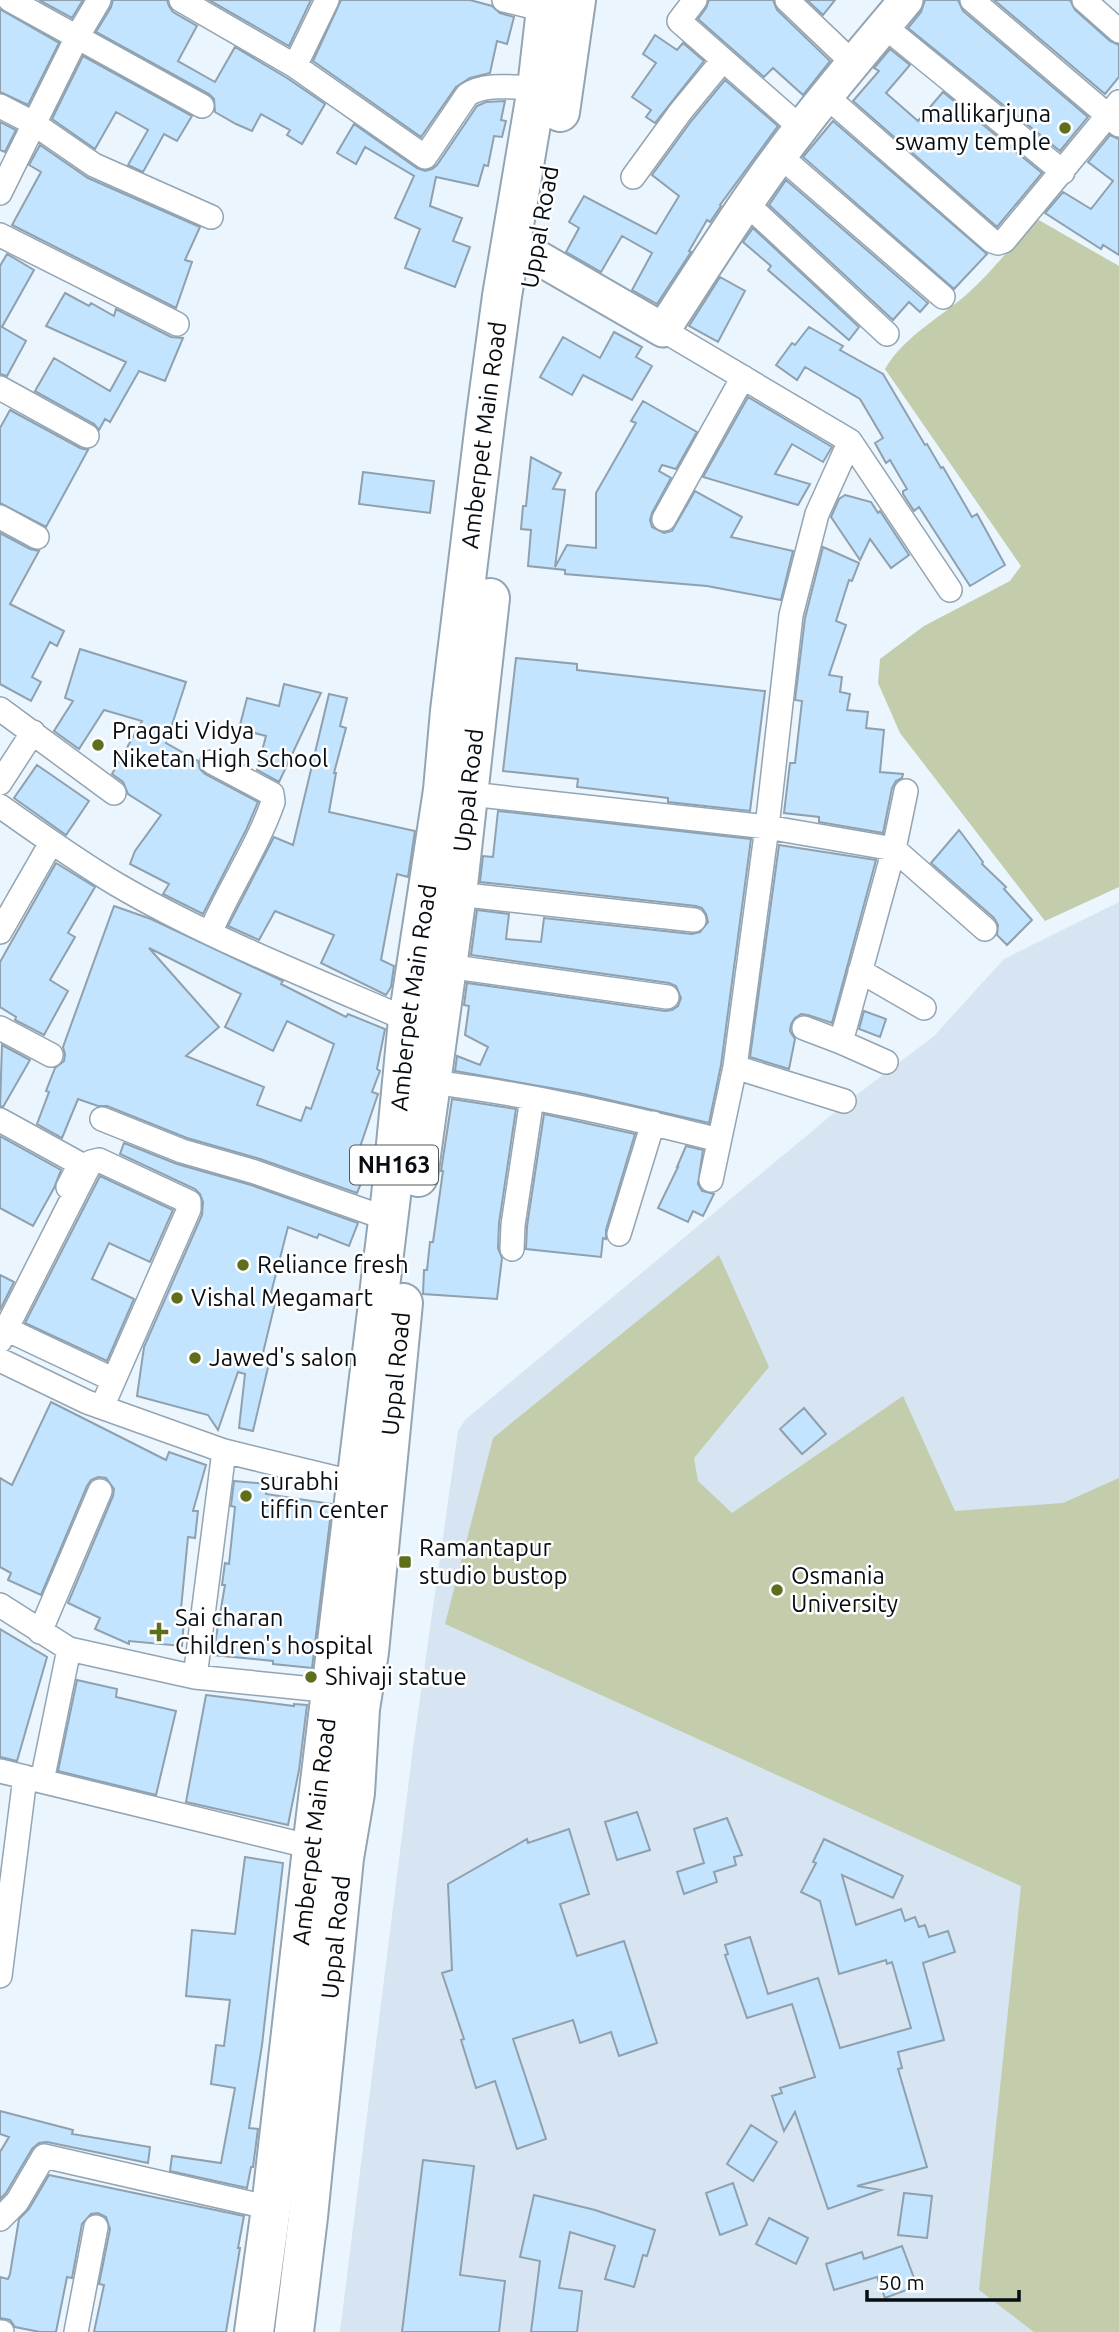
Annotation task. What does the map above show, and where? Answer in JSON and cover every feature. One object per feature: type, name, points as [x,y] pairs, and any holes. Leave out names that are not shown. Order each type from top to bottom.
[{"type":"highway","name":"Amberpet Main Road","points":[[254,2332],[313,1847],[348,1692],[371,1486],[388,1219],[423,1023],[450,711],[486,415],[502,296],[537,88],[556,3]]},
{"type":"highway","name":"Uppal Road","points":[[371,1486],[431,1082],[423,1023],[447,966],[470,794],[512,391],[561,107],[556,3]]},
{"type":"highway","name":"Uppal Road","points":[[294,2332],[345,1858],[355,1793],[360,1709],[348,1692]]},
{"type":"street","points":[[10,0],[202,106]]},
{"type":"street","points":[[0,192],[77,37],[99,0]]},
{"type":"street","points":[[181,0],[295,66],[425,157],[467,95],[474,90],[487,87],[537,88]]},
{"type":"street","points":[[295,66],[327,0]]},
{"type":"street","points":[[504,0],[556,3]]},
{"type":"street","points":[[695,0],[679,21],[801,128]]},
{"type":"street","points":[[787,0],[854,64]]},
{"type":"street","points":[[663,330],[780,156],[906,0]]},
{"type":"street","points":[[826,96],[992,242],[1004,241],[1115,115],[972,0]]},
{"type":"street","points":[[1084,0],[1119,31]]},
{"type":"street","points":[[884,26],[1062,173]]},
{"type":"street","points":[[634,177],[681,111],[723,60]]},
{"type":"street","points":[[0,106],[33,123],[94,165],[211,217]]},
{"type":"street","points":[[780,156],[943,297]]},
{"type":"street","points":[[746,203],[887,334]]},
{"type":"street","points":[[0,235],[177,324]]},
{"type":"street","points":[[535,256],[850,441],[950,590]]},
{"type":"street","points":[[664,519],[743,377]]},
{"type":"street","points":[[0,388],[88,436]]},
{"type":"street","points":[[711,1180],[735,1067],[767,827],[790,615],[817,514],[850,441]]},
{"type":"street","points":[[0,517],[37,537]]},
{"type":"street","points":[[0,709],[114,793]]},
{"type":"street","points":[[0,783],[33,732]]},
{"type":"street","points":[[210,933],[226,895],[252,851],[273,802],[272,794],[212,762]]},
{"type":"street","points":[[841,1042],[894,849],[906,791]]},
{"type":"street","points":[[470,794],[767,827],[894,849],[985,929]]},
{"type":"street","points":[[0,806],[51,843],[117,884],[210,933],[423,1023]]},
{"type":"street","points":[[0,932],[51,843]]},
{"type":"street","points":[[457,894],[694,920]]},
{"type":"street","points":[[447,966],[667,997]]},
{"type":"street","points":[[860,971],[924,1009]]},
{"type":"street","points":[[0,1028],[51,1055]]},
{"type":"street","points":[[804,1028],[886,1062]]},
{"type":"street","points":[[735,1067],[844,1101]]},
{"type":"street","points":[[431,1082],[532,1098],[653,1123],[719,1140]]},
{"type":"street","points":[[512,1249],[532,1098]]},
{"type":"street","points":[[103,1119],[182,1151],[255,1172],[388,1219]]},
{"type":"street","points":[[0,1120],[80,1164],[2,1330]]},
{"type":"street","points":[[620,1234],[653,1123]]},
{"type":"street","points":[[2,1330],[91,1162],[99,1160],[189,1202],[189,1209],[102,1408]]},
{"type":"street","points":[[2,1330],[114,1380]]},
{"type":"street","points":[[0,1360],[102,1408],[224,1451],[371,1486]]},
{"type":"street","points":[[195,1677],[224,1451]]},
{"type":"street","points":[[40,1632],[100,1492]]},
{"type":"street","points":[[0,1605],[69,1649],[195,1677],[348,1692]]},
{"type":"street","points":[[0,1976],[34,1779],[69,1649]]},
{"type":"street","points":[[0,1771],[313,1847]]},
{"type":"street","points":[[0,2219],[17,2202],[44,2156],[271,2208]]},
{"type":"street","points":[[76,2332],[96,2227]]},
{"type":"shaded area","name":"Osmania University","points":[[1119,902],[1119,2332],[340,2332],[413,1748],[458,1431],[465,1420],[846,1103],[934,1036],[1004,959]]},
{"type":"green space","points":[[1037,219],[1119,266],[1119,887],[1045,921],[900,733],[878,683],[880,659],[924,626],[1010,581],[1021,566],[885,369],[902,347],[975,286]]},
{"type":"green space","points":[[719,1255],[769,1367],[694,1458],[698,1481],[732,1513],[903,1396],[955,1511],[1063,1503],[1119,1478],[1119,2332],[1034,2332],[979,2290],[1021,1886],[445,1624],[493,1438]]},
{"type":"building","points":[[39,0],[83,0],[72,18]]},
{"type":"building","points":[[113,0],[167,0],[173,12],[197,26],[178,61],[215,82],[235,47],[325,104],[302,144],[287,135],[290,130],[261,114],[252,131],[236,124],[215,112],[214,99],[209,94],[96,32]]},
{"type":"building","points":[[209,0],[311,0],[289,46]]},
{"type":"building","points":[[341,0],[470,0],[492,6],[500,13],[514,17],[507,44],[497,41],[490,73],[470,78],[456,87],[421,137],[313,61]]},
{"type":"building","points":[[709,0],[773,0],[777,10],[830,61],[803,95],[773,68],[764,77],[698,19]]},
{"type":"building","points":[[807,0],[835,0],[823,15]]},
{"type":"building","points":[[925,0],[958,0],[963,11],[1088,117],[1060,151],[908,28],[921,12]]},
{"type":"building","points":[[994,0],[1070,0],[1075,10],[1110,41],[1119,45],[1119,77],[1105,94]]},
{"type":"building","points":[[0,9],[59,43],[28,105],[0,92]]},
{"type":"building","points":[[655,35],[677,50],[683,43],[704,61],[655,123],[646,117],[651,110],[632,97],[656,63],[643,54]]},
{"type":"building","points":[[890,49],[910,65],[886,93],[918,121],[943,92],[1042,173],[997,227],[853,101],[879,71],[874,68]]},
{"type":"building","points":[[83,56],[192,116],[177,141],[164,134],[143,172],[128,165],[148,130],[116,112],[95,149],[52,119]]},
{"type":"building","points":[[725,80],[778,126],[710,222],[707,220],[689,251],[691,252],[657,304],[632,290],[652,253],[622,236],[601,272],[566,252],[579,228],[569,222],[584,196],[656,234],[679,196],[652,175]]},
{"type":"building","points":[[505,101],[501,120],[506,121],[502,137],[494,136],[488,166],[484,165],[478,186],[436,177],[430,206],[462,218],[453,241],[470,247],[455,287],[405,268],[420,229],[395,218],[414,176],[365,147],[356,164],[337,153],[354,124],[425,171],[437,165],[477,106],[486,102]]},
{"type":"building","points":[[833,121],[987,254],[954,289],[803,157]]},
{"type":"building","points":[[0,122],[16,130],[5,152],[0,150]]},
{"type":"building","points":[[1110,135],[1119,139],[1119,255],[1103,245],[1101,249],[1045,213],[1063,192],[1091,209],[1113,181],[1088,162]]},
{"type":"building","points":[[40,145],[88,178],[200,227],[185,260],[192,262],[176,308],[12,225],[41,172],[29,165]]},
{"type":"building","points":[[786,180],[928,303],[920,312],[909,302],[893,320],[769,205]]},
{"type":"building","points":[[753,228],[859,327],[849,340],[768,270],[771,266],[743,242]]},
{"type":"building","points":[[7,254],[34,270],[2,327],[26,341],[7,376],[0,374],[0,266]]},
{"type":"building","points":[[720,277],[745,291],[718,342],[689,326]]},
{"type":"building","points":[[65,293],[114,316],[116,309],[171,337],[183,338],[165,381],[139,371],[110,422],[105,419],[99,430],[94,424],[35,391],[54,358],[110,391],[126,362],[46,326]]},
{"type":"building","points":[[809,327],[843,346],[840,350],[883,374],[972,517],[977,514],[1005,565],[970,586],[919,507],[914,511],[903,494],[907,489],[890,460],[886,463],[875,443],[883,438],[860,399],[805,367],[797,380],[776,365],[792,343],[795,345]]},
{"type":"building","points":[[614,332],[642,347],[636,357],[652,366],[632,400],[583,375],[572,395],[540,377],[563,337],[600,358]]},
{"type":"building","points":[[748,397],[832,447],[823,462],[792,444],[775,474],[810,484],[798,505],[703,477]]},
{"type":"building","points":[[643,401],[697,432],[676,469],[662,465],[659,471],[671,478],[652,513],[652,527],[664,533],[672,531],[695,491],[742,517],[731,537],[793,551],[781,600],[707,586],[565,574],[565,570],[528,566],[531,530],[521,529],[531,457],[561,473],[553,489],[565,490],[555,567],[567,545],[596,548],[596,493],[636,423],[631,421]]},
{"type":"building","points":[[10,410],[88,450],[46,527],[0,503],[0,428]]},
{"type":"building","points":[[363,472],[434,481],[430,513],[359,504]]},
{"type":"building","points":[[845,495],[871,502],[909,555],[891,568],[870,539],[860,560],[831,517],[839,499]]},
{"type":"building","points":[[0,533],[39,551],[10,604],[64,631],[57,646],[50,642],[32,677],[41,682],[31,701],[0,684]]},
{"type":"building","points":[[823,547],[859,563],[852,581],[849,580],[836,621],[846,625],[829,675],[842,677],[840,692],[850,694],[847,710],[868,712],[866,728],[884,730],[880,772],[903,774],[892,788],[883,833],[819,822],[819,817],[784,813],[790,763],[795,763],[802,701],[795,700],[805,618]]},
{"type":"building","points":[[80,649],[186,682],[166,743],[198,761],[205,774],[258,802],[203,914],[163,894],[169,884],[130,864],[135,851],[161,815],[128,794],[123,782],[112,774],[142,721],[104,710],[79,749],[54,731],[73,701],[65,698]]},
{"type":"building","points":[[516,658],[577,664],[577,670],[765,691],[750,811],[668,802],[668,798],[577,787],[578,779],[503,771]]},
{"type":"building","points":[[284,684],[321,693],[279,782],[257,770],[266,736],[239,729],[247,698],[279,706]]},
{"type":"building","points":[[329,694],[347,698],[340,726],[346,728],[334,773],[329,812],[415,831],[408,877],[397,874],[381,960],[394,966],[391,987],[386,995],[321,963],[334,935],[275,911],[259,940],[228,926],[274,837],[293,845]]},
{"type":"building","points":[[37,765],[89,801],[66,835],[14,798]]},
{"type":"building","points":[[498,811],[751,839],[721,1065],[709,1123],[579,1093],[455,1071],[457,1056],[480,1065],[488,1047],[465,1035],[469,1006],[464,1005],[467,983],[665,1011],[678,1006],[681,998],[676,986],[669,983],[471,955],[477,910],[509,914],[506,939],[541,942],[544,918],[692,934],[700,932],[708,922],[702,908],[696,906],[480,882],[483,856],[493,857]]},
{"type":"building","points":[[959,830],[982,864],[1006,887],[1004,889],[1032,920],[1007,945],[997,935],[998,925],[994,918],[931,863]]},
{"type":"building","points":[[779,845],[876,860],[832,1023],[801,1014],[795,1018],[790,1031],[795,1039],[789,1069],[750,1057]]},
{"type":"building","points":[[56,863],[95,887],[68,933],[75,937],[50,980],[68,991],[44,1035],[15,1020],[16,1017],[0,1007],[0,962]]},
{"type":"building","points":[[114,906],[151,919],[283,981],[281,984],[346,1017],[348,1014],[385,1029],[377,1069],[380,1071],[372,1092],[378,1094],[358,1153],[367,1157],[358,1180],[362,1181],[357,1193],[260,1159],[187,1138],[107,1106],[98,1106],[78,1099],[62,1138],[37,1124],[55,1068],[64,1061],[63,1047]],"holes":[[[149,948],[241,994],[225,1027],[273,1051],[287,1021],[334,1044],[311,1109],[306,1107],[301,1121],[257,1105],[264,1087],[186,1056],[219,1027]]]},
{"type":"building","points":[[864,1011],[886,1019],[880,1037],[859,1029]]},
{"type":"building","points":[[2,1045],[30,1060],[3,1107],[0,1106]]},
{"type":"building","points":[[452,1099],[516,1109],[499,1223],[498,1248],[502,1258],[497,1299],[423,1294],[424,1270],[427,1270],[430,1242],[433,1242]]},
{"type":"building","points":[[544,1114],[635,1134],[606,1230],[606,1239],[603,1238],[601,1257],[526,1249]]},
{"type":"building","points":[[0,1136],[61,1170],[33,1226],[0,1208]]},
{"type":"building","points":[[124,1143],[177,1164],[251,1185],[358,1223],[349,1246],[319,1234],[317,1238],[288,1227],[271,1293],[277,1295],[262,1357],[270,1359],[253,1431],[239,1428],[245,1374],[238,1372],[218,1430],[208,1415],[137,1396],[144,1347],[202,1215],[203,1202],[195,1189],[120,1154]]},
{"type":"building","points":[[686,1146],[703,1150],[698,1184],[702,1191],[714,1194],[703,1216],[693,1211],[688,1222],[658,1208]]},
{"type":"building","points":[[100,1176],[173,1210],[150,1262],[109,1243],[92,1279],[134,1299],[107,1361],[25,1323]]},
{"type":"building","points":[[0,1275],[14,1282],[0,1310]]},
{"type":"building","points":[[51,1402],[166,1460],[169,1452],[206,1465],[193,1511],[198,1511],[195,1538],[188,1537],[180,1619],[184,1619],[182,1646],[129,1641],[129,1644],[95,1629],[100,1618],[68,1603],[113,1496],[114,1489],[106,1478],[98,1477],[91,1480],[87,1486],[41,1595],[8,1580],[11,1573],[0,1567],[0,1478],[12,1485]]},
{"type":"building","points":[[804,1408],[826,1434],[802,1454],[780,1429]]},
{"type":"building","points":[[234,1481],[267,1484],[266,1494],[332,1504],[312,1668],[213,1655],[225,1585],[222,1585],[225,1563],[229,1564],[235,1507],[231,1506]]},
{"type":"building","points":[[0,1629],[47,1657],[17,1761],[0,1757]]},
{"type":"building","points":[[77,1680],[117,1689],[116,1697],[176,1711],[156,1795],[58,1771]]},
{"type":"building","points":[[206,1695],[294,1706],[307,1705],[299,1770],[288,1825],[186,1802]]},
{"type":"building","points":[[637,1812],[650,1850],[617,1860],[605,1822]]},
{"type":"building","points":[[727,1818],[742,1855],[734,1857],[736,1865],[714,1872],[717,1882],[684,1894],[677,1872],[704,1863],[694,1829]]},
{"type":"building","points":[[569,1829],[589,1894],[560,1904],[577,1956],[624,1941],[657,2043],[619,2056],[611,2032],[580,2043],[573,2020],[513,2039],[546,2139],[517,2149],[495,2081],[476,2088],[461,2040],[464,2039],[442,1973],[452,1970],[448,1884],[527,1839],[528,1843]]},
{"type":"building","points":[[824,1839],[903,1876],[893,1898],[842,1875],[856,1925],[901,1909],[905,1921],[915,1917],[919,1927],[925,1925],[929,1937],[948,1931],[955,1952],[923,1963],[944,2040],[898,2052],[902,2068],[898,2069],[927,2167],[857,2186],[881,2190],[828,2209],[795,2112],[784,2131],[772,2096],[782,2093],[780,2088],[815,2077],[792,2004],[747,2018],[725,1955],[728,1954],[725,1945],[750,1937],[768,1994],[818,1978],[840,2048],[911,2028],[892,1962],[887,1964],[886,1960],[839,1974],[820,1901],[801,1892],[816,1863],[813,1862]]},
{"type":"building","points":[[245,1857],[283,1863],[262,2045],[249,2128],[258,2129],[247,2188],[170,2171],[172,2156],[221,2163],[235,2088],[211,2084],[216,2045],[224,2046],[230,2000],[186,1996],[192,1930],[235,1934]]},
{"type":"building","points":[[0,2111],[73,2130],[72,2134],[150,2147],[148,2163],[47,2142],[39,2143],[32,2149],[0,2199],[0,2152],[9,2137],[0,2134]]},
{"type":"building","points":[[751,2125],[777,2142],[753,2181],[727,2164]]},
{"type":"building","points":[[423,2160],[474,2166],[460,2275],[505,2281],[499,2332],[402,2332]]},
{"type":"building","points":[[49,2175],[244,2216],[226,2332],[94,2332],[104,2285],[99,2284],[110,2229],[106,2217],[98,2213],[91,2214],[82,2224],[72,2278],[67,2277],[56,2332],[15,2327],[10,2320],[0,2318],[0,2277],[8,2279],[10,2274],[19,2219],[29,2209]]},
{"type":"building","points":[[733,2183],[747,2225],[720,2235],[706,2193]]},
{"type":"building","points":[[904,2193],[932,2196],[927,2238],[898,2235]]},
{"type":"building","points":[[534,2195],[595,2210],[655,2230],[647,2256],[643,2255],[634,2287],[605,2279],[615,2246],[570,2232],[559,2288],[582,2291],[577,2332],[531,2332],[540,2261],[520,2257]]},
{"type":"building","points":[[769,2218],[808,2238],[796,2264],[756,2244]]},
{"type":"building","points":[[902,2246],[917,2286],[885,2298],[877,2277],[834,2290],[826,2264],[862,2252],[864,2259]]},
{"type":"place","name":"mallikarjuna swamy temple","points":[[1065,128]]},
{"type":"place","name":"Pragati Vidya Niketan High School","points":[[98,745]]},
{"type":"place","name":"Reliance fresh","points":[[243,1265]]},
{"type":"place","name":"Vishal Megamart","points":[[177,1298]]},
{"type":"place","name":"Jawed's salon","points":[[195,1358]]},
{"type":"place","name":"surabhi tiffin center","points":[[246,1496]]},
{"type":"place","name":"Ramantapur studio bustop","points":[[405,1562]]},
{"type":"place","name":"Osmania University","points":[[777,1590]]},
{"type":"place","name":"Sai charan Children's hospital","points":[[159,1632]]},
{"type":"place","name":"Shivaji statue","points":[[311,1677]]}]
